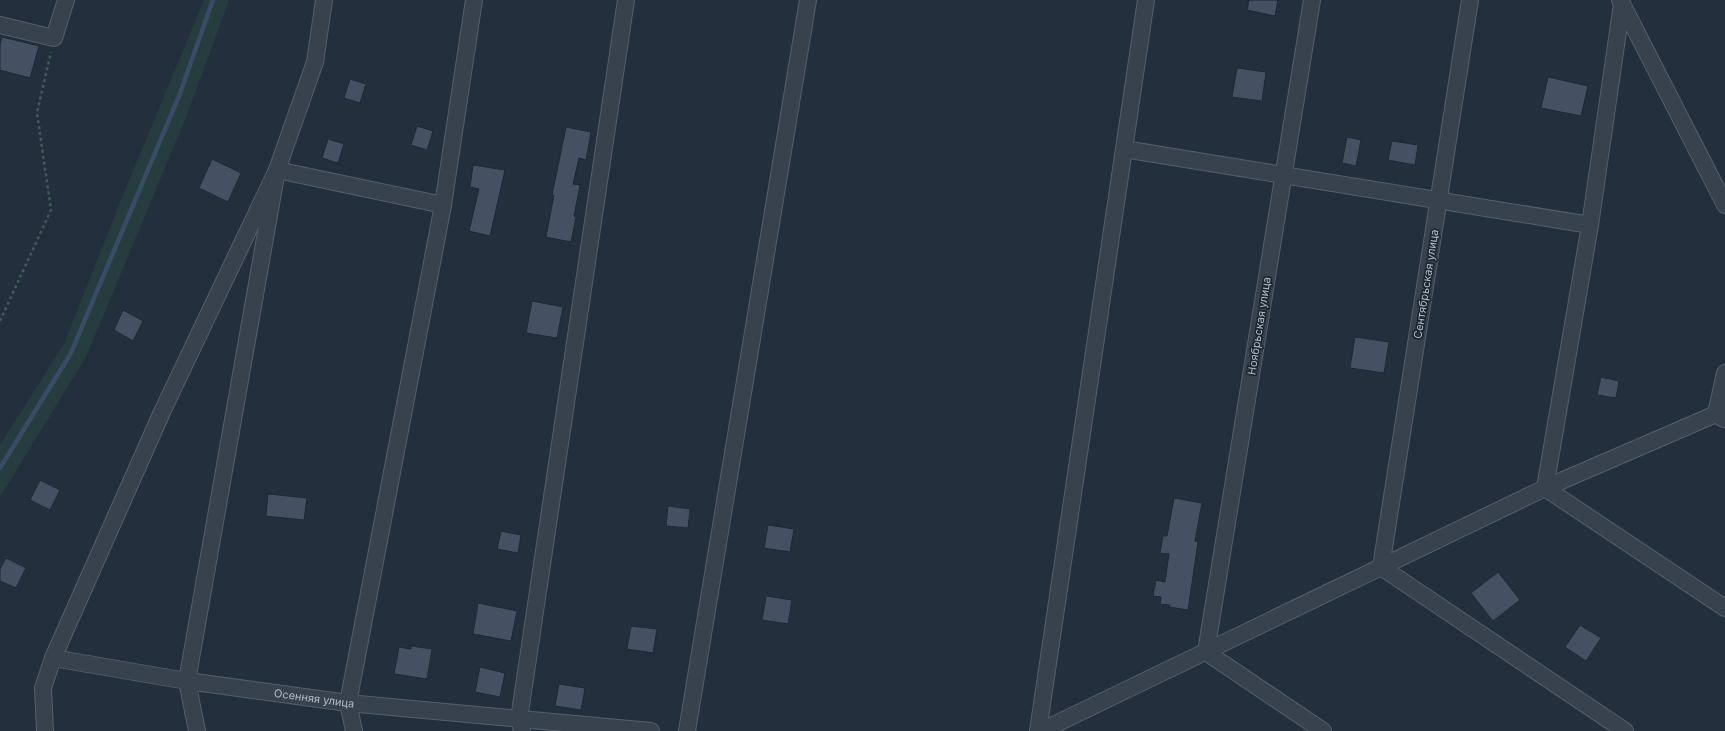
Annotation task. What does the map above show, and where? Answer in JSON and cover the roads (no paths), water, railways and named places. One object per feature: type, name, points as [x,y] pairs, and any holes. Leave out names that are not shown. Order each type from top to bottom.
[{"type":"street","points":[[0,25],[54,38],[66,0]]},
{"type":"street","points":[[45,731],[43,688],[53,658],[162,412],[277,170],[315,62],[324,0]]},
{"type":"street","points":[[354,731],[348,703],[443,205],[474,0]]},
{"type":"street","points":[[520,725],[626,0]]},
{"type":"street","points":[[686,731],[808,0]]},
{"type":"street","points":[[1038,731],[1146,0]]},
{"type":"street","name":"Ноябрьская улица","points":[[1206,652],[1312,0]]},
{"type":"street","name":"Сентябрьская улица","points":[[1382,567],[1470,0]]},
{"type":"street","points":[[1621,2],[1725,205]]},
{"type":"street","points":[[1545,488],[1590,225],[1621,2]]},
{"type":"street","points":[[1124,149],[1590,225]]},
{"type":"street","points":[[277,170],[443,205]]},
{"type":"street","points":[[197,731],[187,681],[277,170]]},
{"type":"street","points":[[1041,731],[1545,488],[1720,417],[1725,373]]},
{"type":"street","points":[[1545,488],[1725,608]]},
{"type":"street","points":[[1382,567],[1625,731]]},
{"type":"street","points":[[1206,652],[1323,731]]},
{"type":"street","name":"Осенняя улица","points":[[53,658],[187,681],[520,725],[652,731]]},
{"type":"waterway","points":[[0,468],[71,353],[179,96],[213,0]]}]
